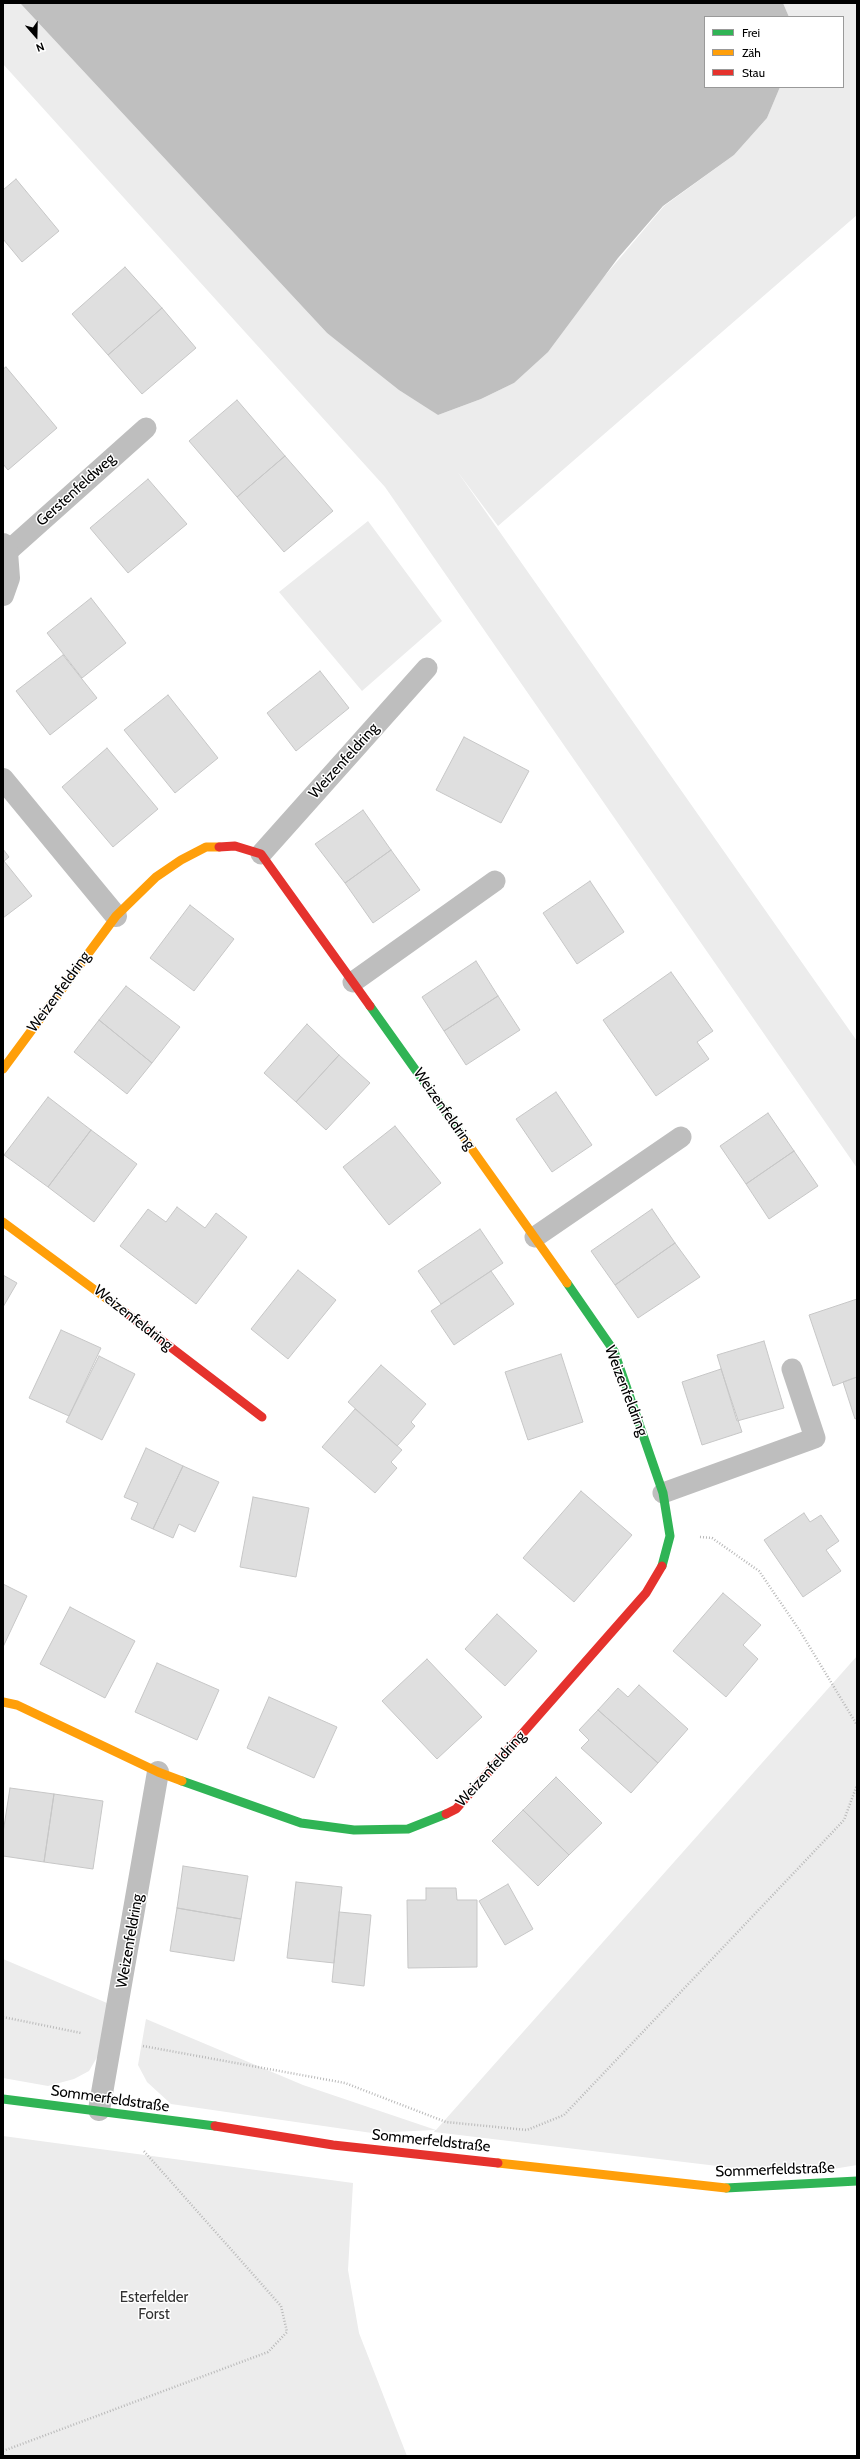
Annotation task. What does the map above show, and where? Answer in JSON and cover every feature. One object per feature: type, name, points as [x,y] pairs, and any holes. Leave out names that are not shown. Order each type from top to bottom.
[{"type":"street","name":"Gerstenfeldweg","points":[[3,595],[9,578],[5,548]]},
{"type":"street","points":[[3,779],[116,916]]},
{"type":"street","name":"Weizenfeldring","points":[[3,1069],[116,916],[156,877],[181,860],[206,847],[235,846],[261,854],[535,1237],[614,1351],[663,1493],[670,1536],[662,1565],[646,1593],[456,1809],[433,1822],[408,1829],[354,1830],[301,1823],[158,1772],[17,1705],[3,1702]]},
{"type":"street","name":"Weizenfeldring","points":[[3,1222],[58,1260],[262,1417]]},
{"type":"street","name":"Weizenfeldring","points":[[99,2110],[113,2040],[158,1772]]},
{"type":"street","name":"Sommerfeldstraße","points":[[3,2098],[240,2129],[333,2145],[727,2188],[857,2181]]},
{"type":"lane","name":"Gerstenfeldweg","points":[[5,548],[146,428]]},
{"type":"lane","name":"Weizenfeldring","points":[[261,854],[427,668]]},
{"type":"lane","points":[[353,982],[496,881]]},
{"type":"lane","points":[[535,1237],[681,1137]]},
{"type":"lane","points":[[663,1493],[815,1438],[792,1368]]},
{"type":"path","points":[[670,1536],[712,1538],[759,1571],[800,1631],[857,1725]]},
{"type":"path","points":[[3,2017],[113,2040],[345,2084],[446,2122],[527,2130],[564,2115],[844,1820],[857,1785]]},
{"type":"path","points":[[3,2451],[268,2352],[287,2332],[282,2306],[135,2141],[135,2116]]},
{"type":"green space","points":[[3,3],[20,3],[327,333],[438,415],[481,399],[514,383],[664,206],[734,155],[767,118],[780,88],[844,88],[844,16],[789,16],[783,3],[857,3],[857,215],[498,526],[457,471],[857,1041],[857,1168],[385,487],[3,64]]},
{"type":"green space","points":[[368,521],[442,621],[362,691],[279,592]]},
{"type":"green space","points":[[857,1656],[857,2165],[833,2169],[734,2168],[434,2132],[435,2130],[372,2133],[171,2104],[147,2082],[138,2065],[146,2019],[303,2085],[436,2130]]},
{"type":"green space","points":[[3,1959],[107,2003],[99,2054],[89,2071],[74,2079],[48,2086],[3,2078]]},
{"type":"green space","name":"Esterfelder Forst","points":[[3,2136],[353,2183],[348,2270],[359,2333],[407,2456],[3,2456]]},
{"type":"shaded area","points":[[20,3],[783,3],[789,16],[704,16],[704,88],[780,88],[767,118],[734,155],[663,206],[618,258],[548,352],[514,383],[481,399],[438,415],[399,390],[327,333]]},
{"type":"building","points":[[16,179],[59,231],[22,262],[3,239],[3,190]]},
{"type":"building","points":[[125,267],[162,308],[108,355],[72,314]]},
{"type":"building","points":[[162,308],[196,348],[142,394],[108,355]]},
{"type":"building","points":[[6,367],[57,428],[8,470],[3,464],[3,369]]},
{"type":"building","points":[[237,400],[285,456],[237,497],[189,441]]},
{"type":"building","points":[[285,456],[333,511],[284,552],[237,497]]},
{"type":"building","points":[[148,479],[187,524],[128,573],[90,528]]},
{"type":"building","points":[[91,598],[126,643],[82,678],[47,633]]},
{"type":"building","points":[[63,655],[97,698],[50,735],[16,691]]},
{"type":"building","points":[[320,671],[349,708],[296,751],[267,713]]},
{"type":"building","points":[[168,695],[218,758],[175,793],[124,730]]},
{"type":"building","points":[[464,737],[529,771],[501,823],[436,790]]},
{"type":"building","points":[[107,748],[158,809],[113,847],[62,787]]},
{"type":"building","points":[[363,810],[391,850],[345,883],[315,844]]},
{"type":"building","points":[[3,849],[9,857],[3,862]]},
{"type":"building","points":[[391,850],[420,890],[373,923],[345,883]]},
{"type":"building","points":[[4,861],[32,896],[3,918],[3,862]]},
{"type":"building","points":[[590,881],[624,932],[577,964],[543,913]]},
{"type":"building","points":[[190,905],[234,939],[194,991],[150,958]]},
{"type":"building","points":[[476,961],[498,996],[444,1031],[422,997]]},
{"type":"building","points":[[671,972],[713,1031],[697,1042],[709,1059],[656,1096],[603,1020]]},
{"type":"building","points":[[126,986],[180,1027],[152,1063],[99,1020]]},
{"type":"building","points":[[498,996],[520,1030],[466,1065],[444,1031]]},
{"type":"building","points":[[99,1020],[152,1063],[127,1094],[74,1052]]},
{"type":"building","points":[[307,1024],[339,1055],[296,1102],[264,1073]]},
{"type":"building","points":[[339,1055],[370,1083],[326,1130],[296,1102]]},
{"type":"building","points":[[556,1092],[592,1145],[552,1172],[516,1119]]},
{"type":"building","points":[[48,1097],[91,1130],[48,1187],[4,1155]]},
{"type":"building","points":[[768,1113],[794,1151],[746,1184],[720,1146]]},
{"type":"building","points":[[395,1126],[441,1183],[389,1225],[343,1167]]},
{"type":"building","points":[[91,1130],[137,1164],[94,1222],[48,1187]]},
{"type":"building","points":[[794,1151],[818,1186],[769,1219],[746,1184]]},
{"type":"building","points":[[177,1207],[205,1228],[216,1213],[247,1237],[196,1304],[120,1246],[148,1209],[166,1222]]},
{"type":"building","points":[[652,1209],[675,1243],[615,1285],[591,1251]]},
{"type":"building","points":[[480,1229],[503,1263],[441,1304],[418,1271]]},
{"type":"building","points":[[675,1243],[700,1277],[638,1318],[615,1285]]},
{"type":"building","points":[[298,1270],[336,1300],[288,1359],[251,1329]]},
{"type":"building","points":[[491,1271],[514,1304],[454,1345],[431,1311]]},
{"type":"building","points":[[3,1275],[17,1283],[3,1307]]},
{"type":"building","points":[[857,1299],[857,1377],[833,1386],[809,1315]]},
{"type":"building","points":[[61,1330],[101,1348],[69,1416],[29,1398]]},
{"type":"building","points":[[764,1341],[784,1408],[737,1421],[717,1355]]},
{"type":"building","points":[[561,1354],[583,1422],[528,1440],[505,1372]]},
{"type":"building","points":[[99,1356],[135,1374],[102,1440],[66,1422]]},
{"type":"building","points":[[381,1365],[426,1404],[411,1422],[415,1426],[397,1446],[348,1402]]},
{"type":"building","points":[[721,1369],[742,1432],[702,1445],[682,1382]]},
{"type":"building","points":[[857,1377],[857,1418],[855,1419],[843,1382]]},
{"type":"building","points":[[355,1409],[402,1450],[391,1462],[397,1468],[375,1493],[322,1447]]},
{"type":"building","points":[[146,1448],[183,1466],[153,1529],[131,1519],[138,1503],[124,1497]]},
{"type":"building","points":[[183,1466],[219,1482],[195,1532],[179,1524],[173,1538],[153,1529]]},
{"type":"building","points":[[581,1491],[632,1535],[574,1602],[523,1558]]},
{"type":"building","points":[[253,1497],[309,1508],[296,1577],[240,1567]]},
{"type":"building","points":[[804,1513],[810,1522],[821,1515],[839,1541],[826,1550],[841,1571],[803,1597],[764,1540]]},
{"type":"building","points":[[3,1584],[27,1596],[3,1647]]},
{"type":"building","points":[[723,1593],[761,1625],[743,1645],[758,1659],[726,1697],[673,1651]]},
{"type":"building","points":[[70,1607],[135,1641],[105,1698],[40,1664]]},
{"type":"building","points":[[497,1614],[537,1651],[505,1686],[465,1649]]},
{"type":"building","points":[[427,1659],[482,1717],[437,1759],[382,1701]]},
{"type":"building","points":[[157,1663],[219,1690],[197,1740],[135,1712]]},
{"type":"building","points":[[639,1685],[688,1729],[658,1763],[598,1710],[618,1688],[628,1697]]},
{"type":"building","points":[[269,1697],[337,1727],[314,1778],[247,1748]]},
{"type":"building","points":[[598,1710],[658,1763],[631,1793],[581,1748],[589,1740],[579,1730]]},
{"type":"building","points":[[556,1777],[602,1823],[569,1855],[523,1810]]},
{"type":"building","points":[[10,1788],[54,1794],[44,1862],[3,1856],[3,1833]]},
{"type":"building","points":[[54,1794],[103,1801],[93,1869],[44,1862]]},
{"type":"building","points":[[523,1810],[569,1855],[538,1886],[492,1841]]},
{"type":"building","points":[[183,1866],[248,1876],[241,1919],[177,1908]]},
{"type":"building","points":[[296,1882],[342,1887],[334,1963],[287,1958]]},
{"type":"building","points":[[508,1884],[533,1929],[505,1945],[479,1901]]},
{"type":"building","points":[[426,1888],[456,1888],[457,1900],[477,1900],[477,1967],[408,1968],[407,1900],[426,1900]]},
{"type":"building","points":[[177,1908],[241,1919],[234,1961],[170,1951]]},
{"type":"building","points":[[339,1912],[371,1915],[364,1986],[332,1982]]},
{"type":"traffic: fast","points":[[370,1006],[464,1138]]},
{"type":"traffic: fast","points":[[567,1283],[614,1351],[663,1493],[670,1536],[662,1566]]},
{"type":"traffic: fast","points":[[182,1781],[301,1823],[354,1830],[408,1829],[446,1814]]},
{"type":"traffic: fast","points":[[3,2099],[215,2126]]},
{"type":"traffic: fast","points":[[726,2188],[857,2181]]},
{"type":"traffic: slow","points":[[3,1069],[116,916],[156,877],[181,860],[206,847],[219,847]]},
{"type":"traffic: slow","points":[[464,1138],[567,1283]]},
{"type":"traffic: slow","points":[[3,1222],[126,1313]]},
{"type":"traffic: slow","points":[[3,1702],[17,1705],[158,1772],[182,1781]]},
{"type":"traffic: slow","points":[[498,2163],[726,2188]]},
{"type":"traffic: jam","points":[[219,847],[235,846],[261,854],[370,1006]]},
{"type":"traffic: jam","points":[[126,1313],[262,1417]]},
{"type":"traffic: jam","points":[[446,1814],[456,1809],[646,1593],[662,1566]]},
{"type":"traffic: jam","points":[[215,2126],[333,2145],[498,2163]]}]
